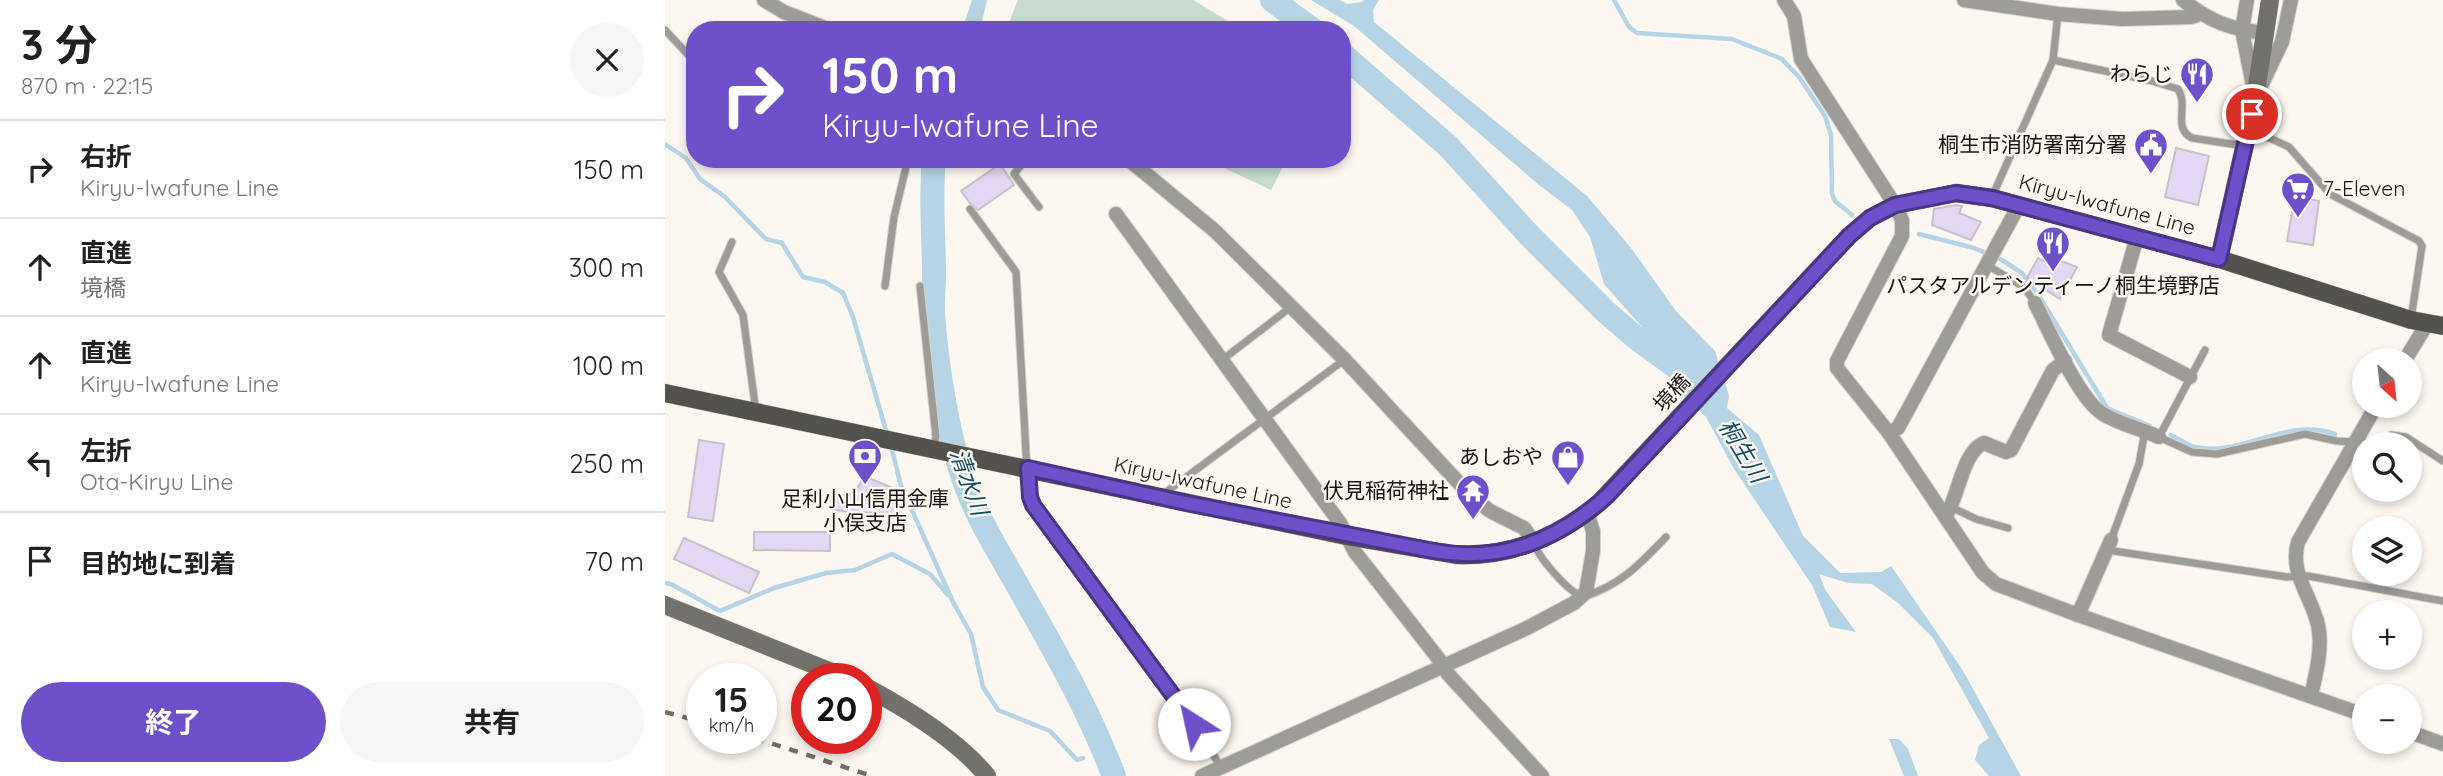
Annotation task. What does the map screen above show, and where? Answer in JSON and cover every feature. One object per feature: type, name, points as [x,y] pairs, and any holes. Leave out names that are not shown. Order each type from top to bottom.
[{"type":"main road","name":"Kiryu-Iwafune Line","points":[[1760,332],[1849,236],[1870,218],[1895,205],[1956,193],[1992,198],[2219,259],[2427,324]]},
{"type":"main road","name":"境橋","points":[[1617,486],[1760,332]]},
{"type":"main road","points":[[665,393],[938,449]]},
{"type":"main road","name":"Kiryu-Iwafune Line","points":[[938,449],[1346,536],[1456,555],[1475,556],[1507,552],[1563,529],[1587,513],[1617,486]]},
{"type":"street","points":[[764,0],[807,21]]},
{"type":"street","points":[[1801,0],[1785,1],[1794,16],[1801,59],[1902,220],[1902,236],[1837,361],[1837,368],[1949,512],[1989,580],[2078,615],[2352,710]]},
{"type":"street","points":[[1964,0],[2058,14],[2123,19],[2192,17],[2200,14]]},
{"type":"street","points":[[2183,0],[2200,14],[2242,30],[2264,33]]},
{"type":"street","points":[[2219,259],[2248,138],[2270,0]]},
{"type":"street","points":[[2255,99],[2283,34],[2291,0]]},
{"type":"street","points":[[2247,1],[2242,30],[2255,99]]},
{"type":"street","points":[[1139,168],[1215,231],[1345,360],[1469,495],[1497,515],[1524,528],[1533,541]]},
{"type":"street","points":[[1889,433],[1898,428],[2019,205]]},
{"type":"street","points":[[1116,215],[1340,523],[1355,552],[1442,666],[1542,776]]},
{"type":"street","points":[[2137,237],[2109,335],[2190,377]]},
{"type":"street","points":[[2035,303],[2065,362],[2091,404],[2103,415],[2159,437]]},
{"type":"street","points":[[2412,348],[2427,324]]},
{"type":"street","points":[[1949,512],[1965,467],[1975,449],[1984,443],[2006,453],[2011,450],[2053,370],[2065,362]]},
{"type":"street","points":[[2311,695],[2319,646],[2319,626],[2298,575],[2295,553],[2298,542],[2352,446]]},
{"type":"street","points":[[1202,776],[1553,615],[1583,597],[1590,580],[1593,551],[1593,531],[1587,513]]},
{"type":"street","points":[[2078,615],[2109,545]]},
{"type":"street","points":[[665,605],[809,663]]},
{"type":"street","points":[[882,696],[964,751],[987,776]]},
{"type":"street","points":[[2422,736],[2443,744]]},
{"type":"lane","points":[[1992,198],[2053,60],[2058,14]]},
{"type":"lane","points":[[665,30],[686,52]]},
{"type":"lane","points":[[2053,60],[2178,89],[2182,95],[2181,128],[2184,134],[2192,138],[2248,138],[2289,147],[2330,194],[2419,241],[2422,246],[2427,324]]},
{"type":"lane","points":[[885,286],[894,217],[906,168]]},
{"type":"lane","points":[[1019,168],[1014,174],[1039,207]]},
{"type":"lane","points":[[970,209],[1016,272],[1017,325],[1030,497],[1033,505],[1182,707],[1221,768]]},
{"type":"lane","points":[[732,242],[719,272],[743,315],[756,413]]},
{"type":"lane","points":[[1987,265],[2024,287],[2035,303]]},
{"type":"lane","points":[[920,286],[938,449]]},
{"type":"lane","points":[[1222,360],[1291,307]]},
{"type":"lane","points":[[2205,350],[2159,437],[2205,455],[2305,434],[2352,442]]},
{"type":"lane","points":[[1159,497],[1345,360]]},
{"type":"lane","points":[[2145,430],[2139,464],[2109,545],[2287,577],[2298,575],[2443,601]]},
{"type":"lane","points":[[2422,447],[2443,461]]},
{"type":"lane","points":[[1949,512],[2008,528]]},
{"type":"lane","points":[[1533,541],[1541,558],[1575,593],[1583,597],[1624,578],[1666,537]]},
{"type":"green space","points":[[1018,0],[1193,0],[1228,21],[1010,21]]},
{"type":"green space","points":[[1224,168],[1282,168],[1271,190]]},
{"type":"water","points":[[972,0],[987,0],[982,21],[965,21]]},
{"type":"water","points":[[1311,0],[1340,0],[1347,4],[1379,0],[1373,10],[1374,22],[1587,196],[1631,248],[1676,311],[1715,351],[1729,396],[1727,408],[1759,435],[1803,536],[1840,573],[1881,572],[1891,566],[1962,669],[2021,776],[1989,776],[1975,760],[1979,745],[1989,738],[1933,638],[1898,603],[1872,584],[1848,583],[1819,574],[1826,591],[1856,632],[1830,627],[1812,585],[1734,469],[1706,417],[1675,388],[1674,382],[1680,372],[1604,284],[1590,237],[1572,210],[1539,185],[1351,24],[1351,21],[1346,21]]},
{"type":"water","points":[[1889,739],[1899,739],[1908,749],[1918,776],[1904,776]]},
{"type":"building","points":[[2176,148],[2209,156],[2198,205],[2165,197]]},
{"type":"building","points":[[994,168],[1003,168],[1014,185],[978,210],[961,191]]},
{"type":"building","points":[[2295,196],[2319,201],[2313,245],[2287,241]]},
{"type":"building","points":[[1962,206],[1959,213],[1981,222],[1971,240],[1932,225],[1934,209]]},
{"type":"building","points":[[2051,257],[2077,267],[2060,299],[2027,278],[2038,258],[2047,263]]},
{"type":"building","points":[[699,440],[724,444],[713,521],[688,517]]},
{"type":"building","points":[[864,476],[893,488],[902,516],[833,510],[836,496],[854,494]]},
{"type":"building","points":[[754,532],[830,532],[830,551],[754,550]]},
{"type":"building","points":[[684,538],[759,572],[749,593],[674,559]]},
{"type":"waterway","name":"桐生川","points":[[1272,0],[1301,21]]},
{"type":"waterway","points":[[1614,0],[1629,27],[1637,33],[1732,39],[1782,59],[1799,77],[1825,116],[1831,135],[1832,194],[1835,201],[1852,215]]},
{"type":"waterway","name":"桐生川","points":[[1351,62],[1448,146],[1529,235],[1606,312],[1698,383]]},
{"type":"waterway","points":[[665,144],[686,158]]},
{"type":"waterway","points":[[693,168],[700,179],[725,197],[766,239],[782,243],[803,277],[825,282],[843,293],[853,317],[887,434]]},
{"type":"waterway","name":"清水川","points":[[933,168],[933,314],[944,404],[961,471],[978,514],[1068,677],[1114,776]]},
{"type":"waterway","points":[[1919,234],[1974,248],[2002,260],[2022,273],[2038,294],[2107,408],[2150,426]]},
{"type":"waterway","points":[[2171,435],[2192,446],[2212,449],[2299,430],[2335,434]]},
{"type":"waterway","points":[[891,446],[901,486],[954,604]]},
{"type":"waterway","points":[[665,583],[720,611],[774,588],[826,573],[855,570],[892,554],[930,574],[948,595]]},
{"type":"waterway","points":[[953,602],[971,634],[983,687],[998,710],[1050,731],[1077,760],[1083,758]]},
{"type":"railway","points":[[665,712],[686,718]]},
{"type":"railway","points":[[777,745],[872,776]]},
{"type":"place","name":"わらじ","points":[[2197,104]]},
{"type":"place","name":"桐生市消防署南分署","points":[[2151,175]]},
{"type":"place","name":"7-Eleven","points":[[2298,219]]},
{"type":"place","name":"パスタアルデンティーノ桐生境野店","points":[[2053,273]]},
{"type":"place","name":"足利小山信用金庫 小俣支店","points":[[865,486]]},
{"type":"place","name":"あしおや","points":[[1568,487]]},
{"type":"place","name":"伏見稲荷神社","points":[[1473,521]]},
{"type":"route","points":[[1194,724],[1033,505],[1028,468],[1346,536],[1456,555],[1475,556],[1507,552],[1563,529],[1607,496],[1849,236],[1870,218],[1895,205],[1956,193],[1992,198],[2219,259],[2252,114]]}]
